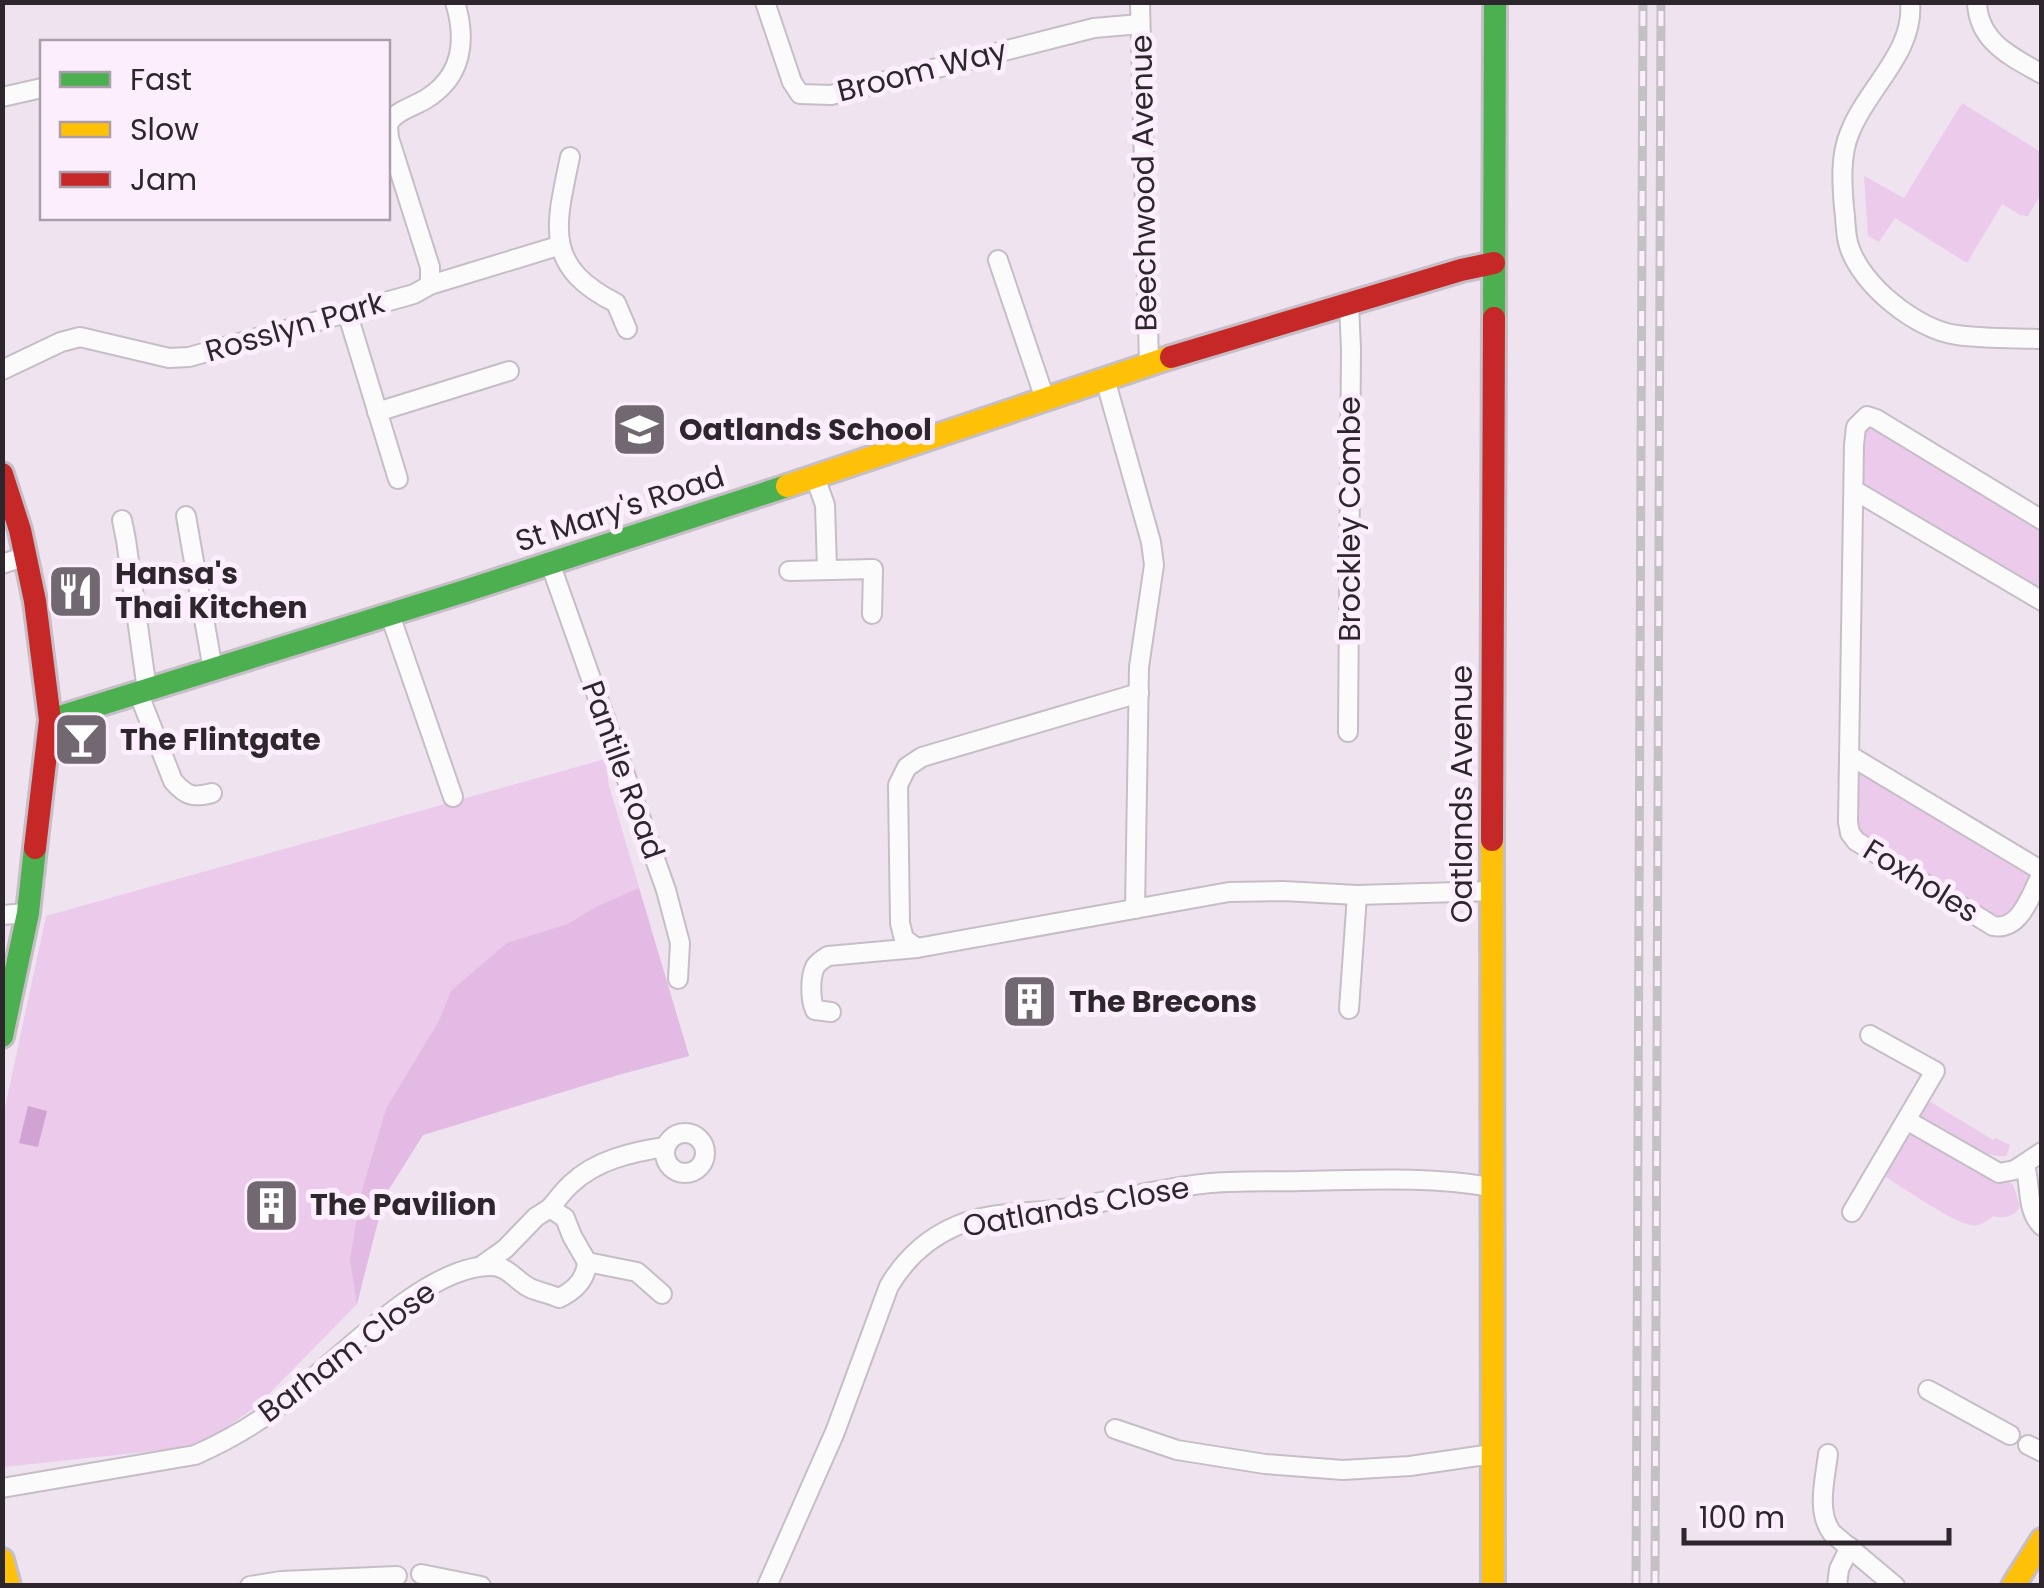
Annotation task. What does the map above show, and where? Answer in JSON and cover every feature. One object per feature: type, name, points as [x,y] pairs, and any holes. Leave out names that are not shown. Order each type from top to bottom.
[{"type":"street","points":[[390,121],[392,116],[446,84],[456,66],[461,22],[455,2]]},
{"type":"street","name":"Broom Way","points":[[764,2],[792,82],[800,94],[811,96],[831,95],[1094,28],[1140,24]]},
{"type":"street","name":"Beechwood Avenue","points":[[1140,2],[1148,364]]},
{"type":"street","name":"Oatlands Avenue","points":[[1492,1586],[1495,2]]},
{"type":"street","points":[[1910,2],[1912,18],[1906,38],[1848,134],[1842,184],[1848,244],[1874,286],[1912,318],[1954,335],[2042,339]]},
{"type":"street","points":[[1976,2],[1987,37],[2004,53],[2042,74]]},
{"type":"street","points":[[2,98],[40,88]]},
{"type":"street","points":[[390,141],[430,267],[430,285]]},
{"type":"street","points":[[570,156],[557,224],[558,246],[581,280],[616,303],[627,329]]},
{"type":"street","name":"Rosslyn Park","points":[[2,370],[80,337],[169,358],[189,357],[414,294],[430,285],[558,246]]},
{"type":"street","points":[[998,260],[1045,399]]},
{"type":"street","name":"St Mary's Road","points":[[50,720],[390,615],[1148,364],[1460,270],[1494,264]]},
{"type":"street","name":"Brockley Combe","points":[[1348,732],[1352,348],[1349,305]]},
{"type":"street","points":[[347,312],[398,479]]},
{"type":"street","points":[[377,412],[509,371]]},
{"type":"street","points":[[1105,378],[1154,565],[1139,692],[1135,908]]},
{"type":"street","name":"Foxholes","points":[[1849,754],[2042,872],[2015,923],[2004,928],[1993,926],[1856,841],[1850,833],[1849,754],[1856,427],[1867,416],[1876,419],[2042,520]]},
{"type":"street","points":[[2,474],[35,602],[50,720],[28,913],[2,1036]]},
{"type":"street","points":[[815,477],[826,505],[827,568]]},
{"type":"street","points":[[1854,490],[2042,601]]},
{"type":"street","points":[[186,516],[213,670]]},
{"type":"street","points":[[122,520],[143,691],[174,781],[183,793],[195,798],[212,793]]},
{"type":"street","points":[[2,564],[26,556]]},
{"type":"street","name":"Pantile Road","points":[[550,563],[666,890],[680,944],[678,980]]},
{"type":"street","points":[[789,571],[874,569],[872,614]]},
{"type":"street","points":[[390,615],[452,797]]},
{"type":"street","points":[[917,948],[904,939],[900,923],[898,785],[907,767],[922,757],[1139,692]]},
{"type":"street","points":[[831,1012],[815,1010],[812,1003],[814,971],[828,956],[917,948],[1229,892],[1357,895],[1492,891]]},
{"type":"street","points":[[1350,1009],[1357,895]]},
{"type":"street","points":[[2,915],[28,913]]},
{"type":"street","points":[[1852,1212],[1935,1072],[1870,1035]]},
{"type":"street","points":[[1908,1121],[1999,1173],[2015,1170],[2042,1152]]},
{"type":"street","name":"Barham Close","points":[[2,1488],[204,1451],[272,1412],[408,1299],[453,1274],[481,1266],[505,1249],[572,1182],[629,1153],[666,1147]]},
{"type":"street","points":[[2025,1165],[2030,1180],[2029,1199],[2035,1220],[2042,1226]]},
{"type":"street","name":"Oatlands Close","points":[[767,1586],[835,1432],[889,1286],[915,1252],[935,1237],[976,1220],[1209,1183],[1450,1180],[1491,1187]]},
{"type":"street","points":[[481,1266],[501,1267],[529,1288],[559,1298],[573,1291],[588,1262],[566,1218],[550,1208]]},
{"type":"street","points":[[588,1262],[637,1272],[662,1294]]},
{"type":"street","points":[[1928,1390],[2010,1435]]},
{"type":"street","points":[[1114,1430],[1177,1450],[1264,1464],[1343,1470],[1410,1466],[1492,1454]]},
{"type":"street","points":[[1828,1454],[1822,1512],[1825,1524],[1895,1586]]},
{"type":"street","points":[[2013,1586],[2042,1540]]},
{"type":"street","points":[[1837,1586],[1839,1569],[1850,1547]]},
{"type":"street","points":[[421,1574],[481,1586]]},
{"type":"street","points":[[250,1586],[397,1576]]},
{"type":"shaded area","points":[[1962,103],[2041,152],[2041,194],[2028,216],[2002,204],[1967,263],[1895,218],[1879,242],[1868,236],[1864,176],[1904,198]]},
{"type":"shaded area","points":[[1879,421],[2041,518],[2041,591],[1862,484],[1863,430]]},
{"type":"shaded area","points":[[605,759],[609,786],[689,1056],[423,1135],[384,1197],[357,1304],[258,1405],[220,1432],[192,1447],[3,1467],[3,1117],[46,916]]},
{"type":"shaded area","points":[[1860,770],[2031,874],[2033,881],[2012,917],[1997,918],[1861,833],[1857,825]]},
{"type":"shaded area","points":[[639,888],[689,1056],[423,1135],[384,1197],[357,1304],[350,1260],[361,1194],[386,1109],[439,1021],[451,991],[507,943],[568,924]]},
{"type":"shaded area","points":[[1921,1096],[1993,1140],[2010,1145],[2006,1156],[1970,1148],[1930,1126],[1913,1111]]},
{"type":"shaded area","points":[[28,1106],[47,1111],[38,1147],[19,1143]]},
{"type":"shaded area","points":[[1908,1121],[1999,1173],[2013,1185],[2018,1210],[2009,1216],[1993,1216],[1980,1224],[1963,1223],[1877,1171]]},
{"type":"railway","points":[[1636,1586],[1643,2]]},
{"type":"railway","points":[[1655,1586],[1661,2]]},
{"type":"traffic: fast","points":[[1494,318],[1495,2]]},
{"type":"traffic: fast","points":[[50,720],[787,486]]},
{"type":"traffic: fast","points":[[2,1036],[28,913],[35,848]]},
{"type":"traffic: slow","points":[[787,486],[1171,357]]},
{"type":"traffic: slow","points":[[1492,840],[1493,1586]]},
{"type":"traffic: slow","points":[[2013,1586],[2042,1540]]},
{"type":"traffic: slow","points":[[2,1560],[9,1586]]},
{"type":"traffic: jam","points":[[1171,357],[1494,263]]},
{"type":"traffic: jam","points":[[1492,840],[1494,318]]},
{"type":"traffic: jam","points":[[2,474],[20,530],[35,601],[50,720],[35,848]]},
{"type":"place","name":"Oatlands School","points":[[640,430]]},
{"type":"place","name":"Hansa's Thai Kitchen","points":[[76,591]]},
{"type":"place","name":"The Flintgate","points":[[81,740]]},
{"type":"place","name":"The Brecons","points":[[1030,1002]]},
{"type":"place","name":"The Pavilion","points":[[271,1205]]}]
